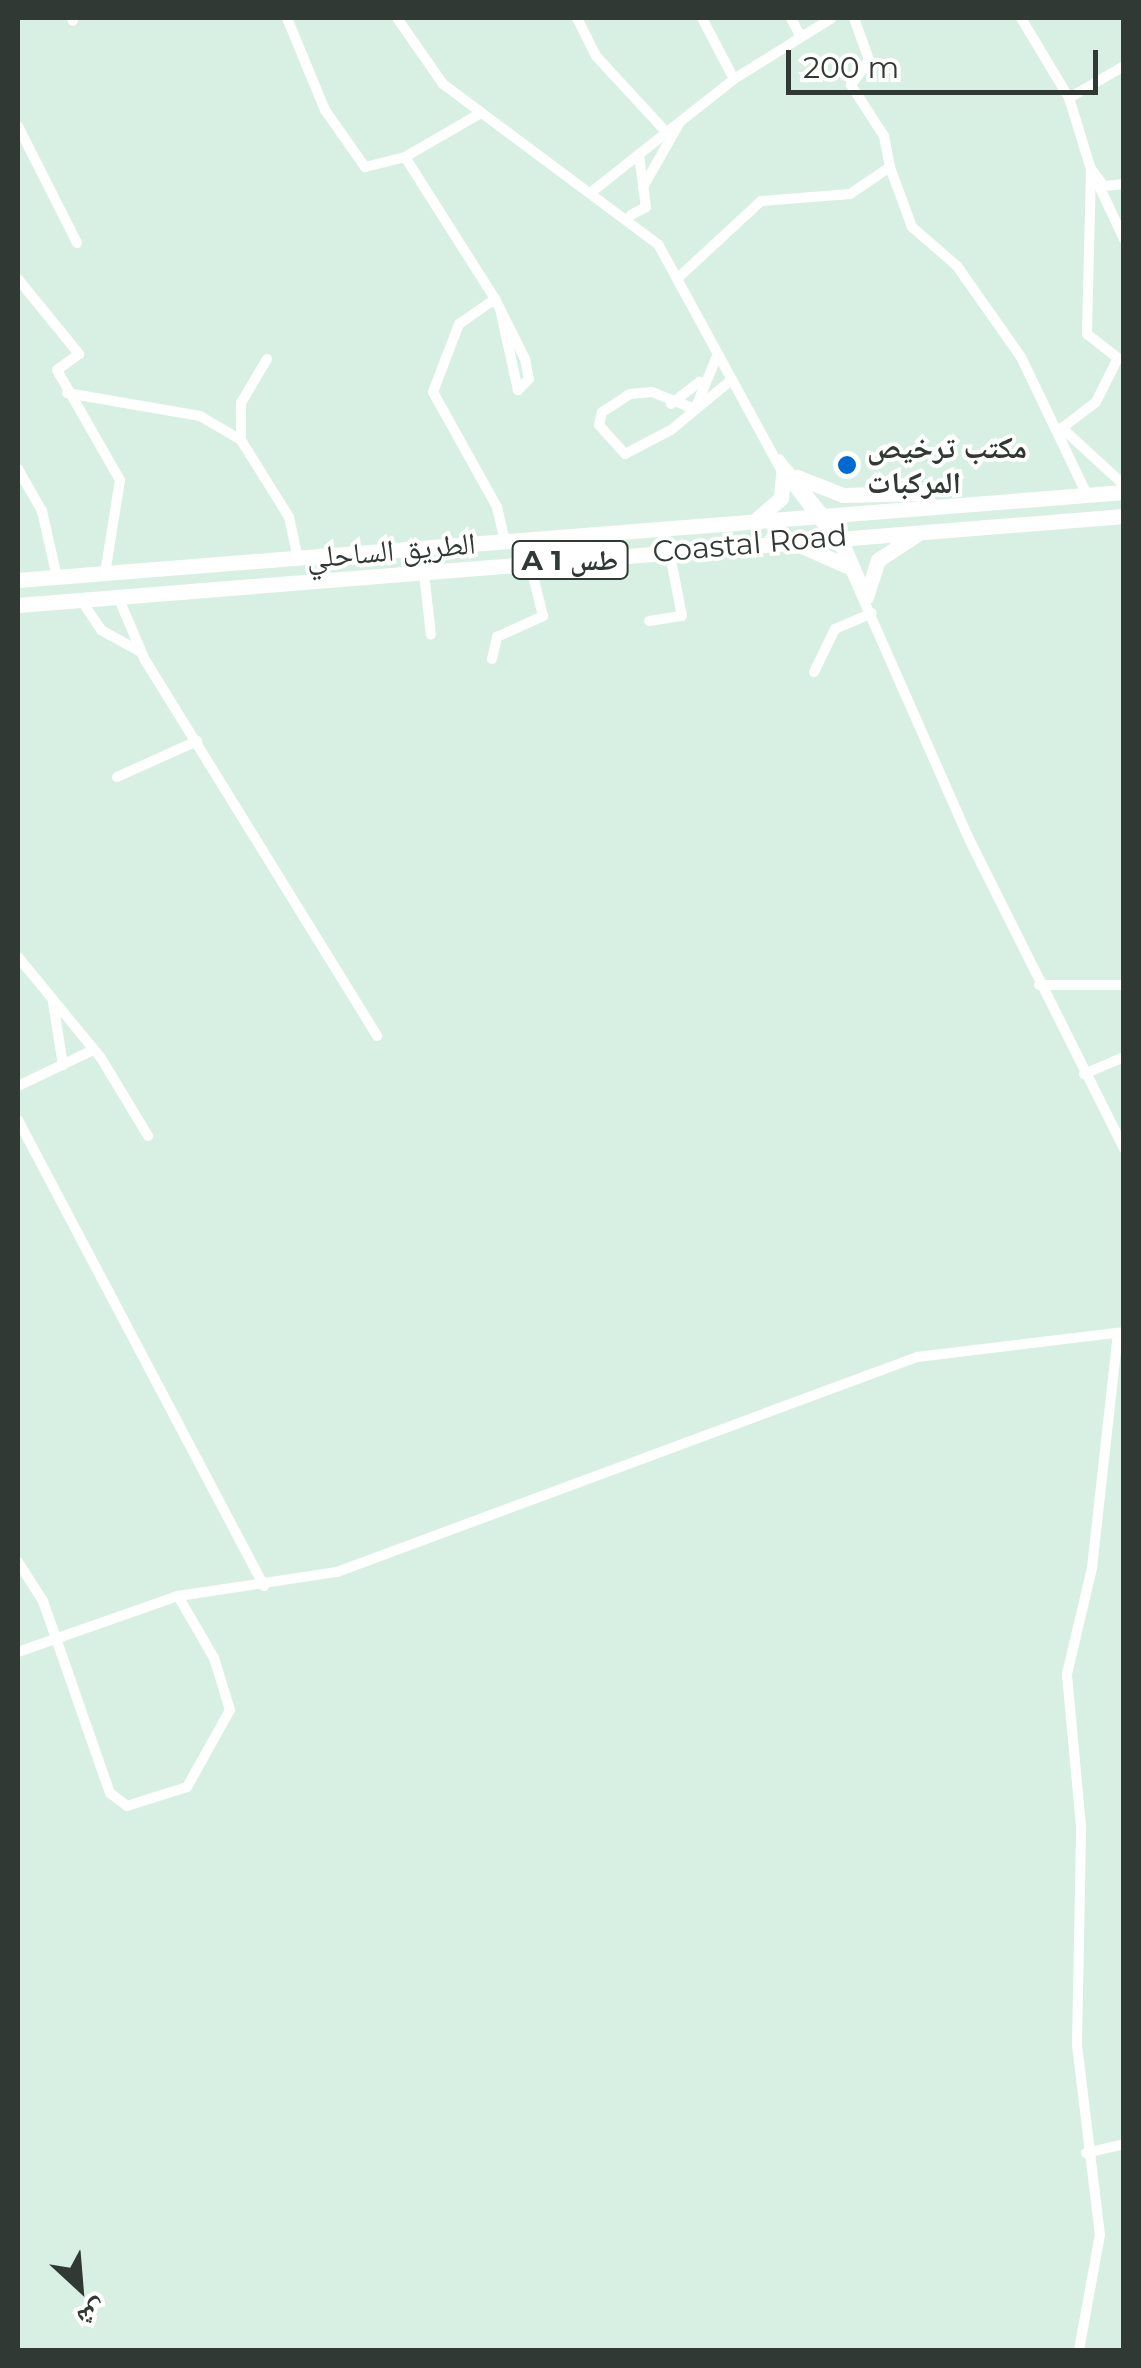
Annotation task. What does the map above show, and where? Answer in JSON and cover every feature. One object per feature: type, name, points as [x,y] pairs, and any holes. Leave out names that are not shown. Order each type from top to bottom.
[{"type":"highway","points":[[755,520],[776,506],[790,475],[842,495],[920,493],[930,506]]},
{"type":"highway","name":"الطريق الساحلي","points":[[18,580],[1087,495],[1124,488]]},
{"type":"highway","name":"Coastal Road","points":[[18,605],[838,536],[1124,516]]},
{"type":"highway","points":[[869,606],[885,552],[934,530]]},
{"type":"highway","points":[[787,541],[848,566]]},
{"type":"street","points":[[287,18],[325,110],[365,167],[405,157],[481,113]]},
{"type":"street","points":[[397,18],[443,84],[631,215],[679,277],[730,381],[775,455],[838,536],[1040,985],[1124,1148]]},
{"type":"street","points":[[576,18],[596,56],[667,133]]},
{"type":"street","points":[[702,18],[734,79]]},
{"type":"street","points":[[791,18],[800,36]]},
{"type":"street","points":[[594,190],[734,79],[832,18]]},
{"type":"street","points":[[854,18],[869,60],[852,85],[884,136],[890,167],[912,227],[996,316],[1062,428],[1087,495]]},
{"type":"street","points":[[1022,18],[1070,98],[1091,169],[1124,239]]},
{"type":"street","points":[[1070,98],[1124,66]]},
{"type":"street","points":[[643,188],[680,123]]},
{"type":"street","points":[[18,126],[77,242]]},
{"type":"street","points":[[631,215],[644,214],[639,156]]},
{"type":"street","points":[[405,157],[497,304],[525,359],[529,379],[518,390],[497,304]]},
{"type":"street","points":[[679,277],[762,200],[850,194],[890,167]]},
{"type":"street","points":[[1062,428],[1096,402],[1121,358],[1087,334],[1091,169]]},
{"type":"street","points":[[1091,169],[1104,186],[1124,184]]},
{"type":"street","points":[[18,279],[79,354],[57,370],[120,480],[106,574]]},
{"type":"street","points":[[497,304],[459,324],[433,392],[497,508],[504,542]]},
{"type":"street","points":[[671,404],[699,382],[717,356]]},
{"type":"street","points":[[241,440],[241,403],[267,359]]},
{"type":"street","points":[[694,408],[671,404],[652,392],[630,394],[602,412],[599,426],[625,454],[694,408],[730,381]]},
{"type":"street","points":[[694,408],[699,382]]},
{"type":"street","points":[[67,393],[200,416],[241,440],[289,517],[298,558]]},
{"type":"street","points":[[1062,428],[1124,488]]},
{"type":"street","points":[[18,468],[42,511],[57,577]]},
{"type":"street","points":[[838,536],[848,566],[869,606]]},
{"type":"street","points":[[649,621],[682,616],[669,550]]},
{"type":"street","points":[[492,659],[497,637],[543,616],[530,564]]},
{"type":"street","points":[[424,573],[431,635]]},
{"type":"street","points":[[118,596],[140,652],[377,1036]]},
{"type":"street","points":[[81,600],[101,630],[140,652]]},
{"type":"street","points":[[814,672],[835,629],[869,606]]},
{"type":"street","points":[[117,777],[197,741]]},
{"type":"street","points":[[18,957],[92,1051],[148,1136]]},
{"type":"street","points":[[1040,985],[1124,985]]},
{"type":"street","points":[[52,1002],[63,1065]]},
{"type":"street","points":[[18,1086],[92,1051]]},
{"type":"street","points":[[1084,1074],[1124,1057]]},
{"type":"street","points":[[18,1120],[264,1586]]},
{"type":"street","points":[[18,1652],[178,1596],[337,1572],[929,1354],[1121,1332],[1092,1568],[1066,1674],[1081,1826],[1076,2026],[1099,2255],[1079,2350]]},
{"type":"street","points":[[18,1562],[43,1601],[49,1638],[110,1793],[143,1808],[187,1787],[230,1710],[214,1658],[178,1596]]},
{"type":"street","points":[[1086,2153],[1124,2144]]},
{"type":"place","name":"مكتب ترخيص المركبات","points":[[847,465]]}]
